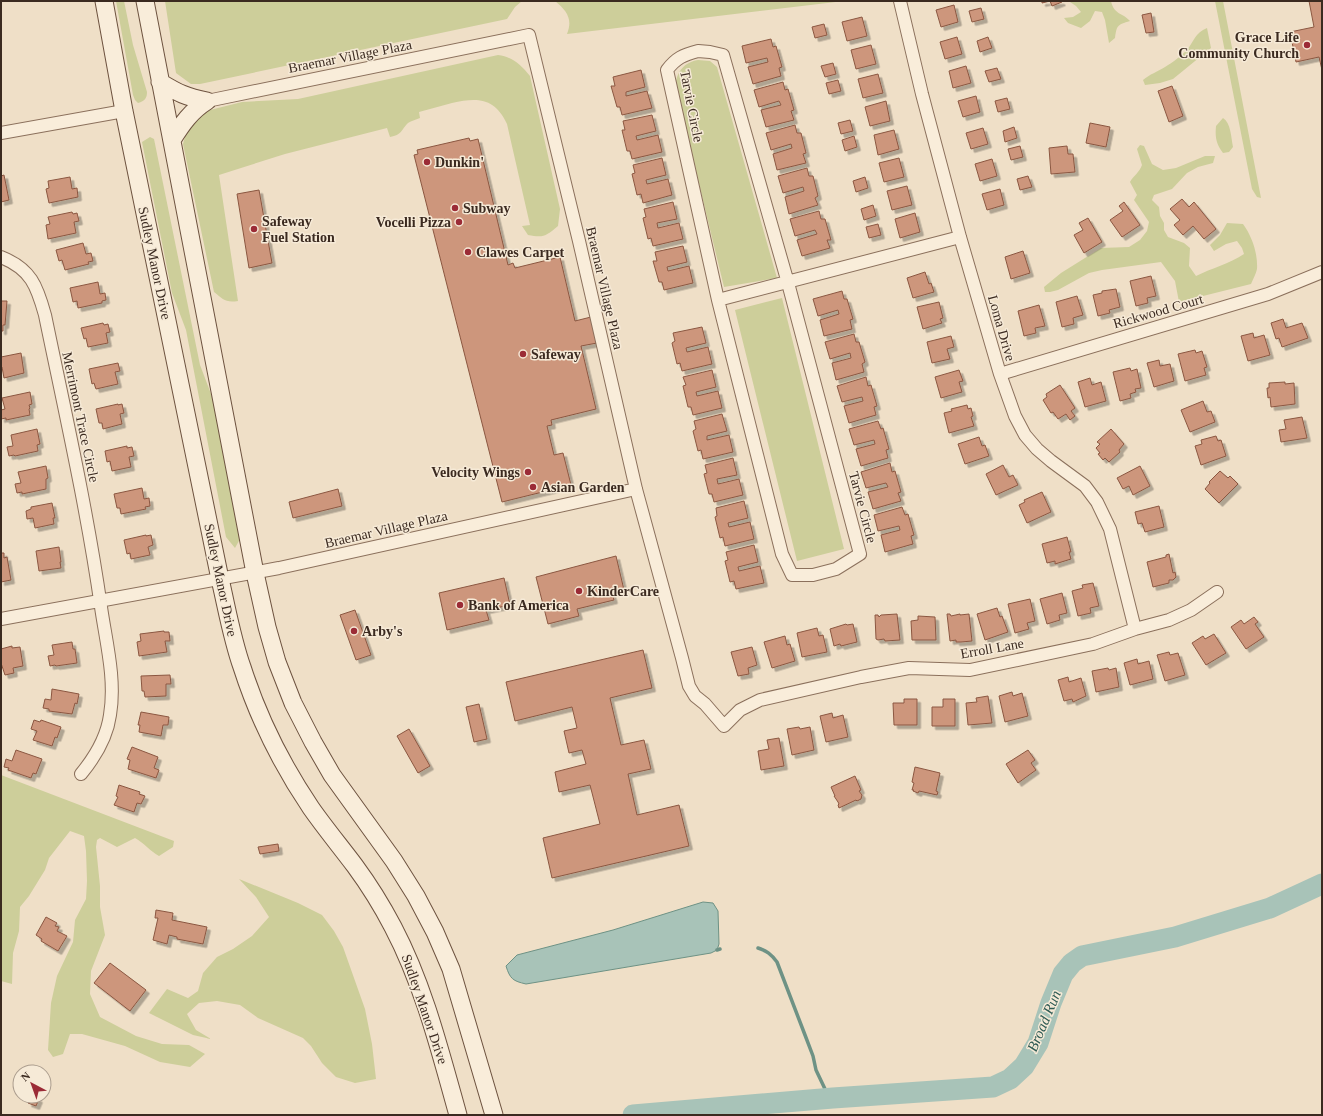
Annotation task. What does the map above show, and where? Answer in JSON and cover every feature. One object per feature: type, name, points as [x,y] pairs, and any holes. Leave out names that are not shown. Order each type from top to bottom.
[{"type":"main road","name":"Sudley Manor Drive","points":[[104,1],[124,111],[220,579],[231,629],[242,668],[269,736],[293,778],[311,808],[356,866],[393,926],[421,991],[458,1115]]},
{"type":"main road","points":[[145,1],[255,573],[267,627],[277,662],[293,703],[332,775],[394,861],[416,896],[435,932],[451,969],[494,1115]]},
{"type":"main road","points":[[160,82],[178,93],[190,98],[207,101]]},
{"type":"main road","points":[[172,140],[190,114],[207,101]]},
{"type":"street","name":"Loma Drive","points":[[900,1],[922,94],[960,237],[1000,374],[1015,416],[1025,435],[1037,449],[1050,461],[1085,486],[1097,502],[1110,529],[1135,629]]},
{"type":"street","name":"Braemar Village Plaza","points":[[207,101],[529,35],[579,241],[636,489],[255,573]]},
{"type":"street","name":"Tarvie Circle","points":[[698,51],[723,55],[788,283],[860,554],[836,569],[813,575],[792,575],[782,554],[718,300],[667,70],[675,60],[686,54],[698,51]]},
{"type":"street","points":[[1,133],[124,111]]},
{"type":"street","points":[[718,300],[960,237]]},
{"type":"street","name":"Merrimont Trace Circle","points":[[1,257],[18,266],[27,274],[38,291],[45,315],[88,521],[112,692],[108,726],[91,762],[81,774]]},
{"type":"street","name":"Rickwood Court","points":[[1000,374],[1268,294],[1322,272]]},
{"type":"street","name":"Erroll Lane","points":[[636,489],[689,686],[695,696],[705,704],[724,726],[740,710],[760,700],[901,669],[970,670],[1093,644],[1135,629],[1169,620],[1191,610],[1217,592]]},
{"type":"street","points":[[1,619],[255,573]]},
{"type":"green space","points":[[116,1],[124,1],[133,45],[147,92],[145,99],[138,103],[133,95]]},
{"type":"green space","points":[[165,1],[522,1],[515,7],[507,19],[200,84],[191,84],[176,73]]},
{"type":"green space","points":[[555,1],[844,1],[567,34],[569,29],[568,16],[563,8]]},
{"type":"green space","points":[[1111,1],[1114,9],[1130,21],[1118,26],[1115,38],[1109,43],[1102,12],[1095,11],[1090,21],[1081,28],[1068,23],[1064,18],[1073,17],[1081,12],[1070,2]]},
{"type":"green space","points":[[1215,1],[1223,1],[1261,198],[1257,197],[1252,189]]},
{"type":"green space","points":[[1207,28],[1211,48],[1173,79],[1145,85],[1143,80],[1179,57],[1187,50],[1197,35]]},
{"type":"green space","points":[[498,55],[516,62],[530,76],[560,209],[558,226],[541,236],[528,235],[522,226],[530,225],[507,124],[502,115],[491,104],[478,100],[461,101],[419,112],[420,118],[408,123],[399,134],[394,136],[390,137],[387,128],[285,154],[219,175],[238,301],[227,301],[214,292],[183,144],[190,125],[206,111],[242,102],[298,99]]},
{"type":"green space","points":[[698,60],[710,61],[717,67],[777,278],[724,287],[675,85],[682,68],[688,63]]},
{"type":"green space","points":[[1223,118],[1228,123],[1233,147],[1229,152],[1223,153],[1216,140],[1216,126]]},
{"type":"green space","points":[[150,137],[154,139],[200,365],[216,407],[239,531],[240,539],[235,548],[226,537],[186,330],[172,293],[142,142]]},
{"type":"green space","points":[[1140,145],[1144,146],[1152,164],[1163,170],[1176,168],[1205,156],[1215,156],[1213,163],[1198,167],[1187,173],[1172,189],[1154,195],[1152,200],[1159,207],[1160,216],[1164,223],[1164,230],[1168,237],[1184,243],[1190,248],[1189,266],[1196,276],[1232,261],[1244,254],[1237,241],[1226,244],[1214,251],[1210,245],[1220,235],[1227,223],[1243,224],[1252,240],[1257,263],[1257,269],[1251,284],[1179,302],[1175,281],[1161,262],[1089,273],[1058,290],[1045,292],[1044,287],[1061,273],[1101,248],[1129,247],[1140,240],[1147,231],[1149,222],[1134,200],[1137,195],[1130,182],[1142,165],[1137,149]]},
{"type":"green space","points":[[782,298],[844,549],[797,561],[735,310]]},
{"type":"green space","points":[[1,775],[174,841],[173,847],[159,856],[135,838],[117,847],[100,838],[97,840],[96,847],[100,886],[100,907],[105,935],[91,971],[90,994],[100,1017],[136,1036],[162,1044],[189,1045],[205,1054],[190,1067],[160,1062],[125,1046],[82,1034],[70,1034],[63,1054],[53,1057],[48,1050],[51,1003],[57,976],[73,942],[75,920],[86,899],[87,881],[84,836],[70,831],[49,858],[45,870],[29,896],[20,907],[19,931],[13,953],[12,984],[1,981]]},
{"type":"green space","points":[[239,879],[298,903],[322,915],[334,931],[343,947],[365,1009],[372,1044],[376,1079],[355,1083],[336,1077],[322,1063],[311,1046],[303,1038],[258,1018],[240,1005],[217,1001],[199,1003],[187,1014],[196,1030],[211,1039],[193,1035],[149,1013],[167,989],[188,998],[198,991],[203,973],[217,957],[233,949],[252,936],[269,917],[256,897]]},
{"type":"shaded area","points":[[703,902],[713,903],[718,911],[719,944],[717,950],[711,953],[526,984],[513,979],[507,970],[506,966],[517,955],[613,930]]},
{"type":"building","points":[[1050,1],[1061,1],[1062,2],[1052,6]]},
{"type":"building","name":"Grace Life Community Church","points":[[1309,1],[1322,1],[1322,70],[1319,57],[1296,62],[1290,32],[1314,27]]},
{"type":"building","points":[[954,5],[958,22],[941,27],[936,10]]},
{"type":"building","points":[[981,8],[984,19],[972,22],[969,11]]},
{"type":"building","points":[[1151,13],[1154,32],[1146,33],[1142,15]]},
{"type":"building","points":[[862,17],[867,36],[847,41],[842,22]]},
{"type":"building","points":[[824,24],[827,35],[815,38],[812,27]]},
{"type":"building","points":[[957,37],[962,54],[945,59],[940,42]]},
{"type":"building","points":[[988,37],[992,48],[980,52],[977,41]]},
{"type":"building","points":[[771,39],[773,47],[776,46],[782,67],[779,68],[781,76],[753,84],[748,67],[768,62],[767,58],[746,63],[742,46]]},
{"type":"building","points":[[871,45],[876,64],[856,69],[851,50]]},
{"type":"building","points":[[833,63],[836,74],[825,77],[821,66]]},
{"type":"building","points":[[966,66],[971,83],[953,88],[949,71]]},
{"type":"building","points":[[997,68],[1001,79],[989,82],[985,71]]},
{"type":"building","points":[[641,70],[645,87],[626,92],[626,96],[647,91],[652,108],[622,115],[620,107],[617,107],[611,86],[615,86],[613,77]]},
{"type":"building","points":[[878,74],[883,93],[863,98],[858,79]]},
{"type":"building","points":[[838,80],[841,91],[829,94],[826,83]]},
{"type":"building","points":[[783,82],[785,90],[788,89],[794,110],[791,111],[794,120],[766,127],[761,110],[781,105],[779,101],[759,107],[754,90]]},
{"type":"building","points":[[1172,86],[1183,116],[1169,122],[1158,91]]},
{"type":"building","points":[[976,96],[980,112],[963,117],[958,101]]},
{"type":"building","points":[[1007,98],[1010,109],[998,112],[995,101]]},
{"type":"building","points":[[886,101],[890,121],[870,126],[865,107]]},
{"type":"building","points":[[652,115],[656,131],[636,136],[637,140],[658,135],[662,152],[632,159],[630,151],[627,151],[622,130],[625,130],[623,121]]},
{"type":"building","points":[[850,120],[853,131],[841,134],[838,123]]},
{"type":"building","points":[[1090,123],[1110,127],[1106,147],[1086,143]]},
{"type":"building","points":[[795,125],[797,133],[801,133],[806,153],[803,154],[806,163],[777,170],[773,154],[792,148],[791,144],[771,150],[766,133]]},
{"type":"building","points":[[1014,127],[1017,138],[1005,142],[1003,131]]},
{"type":"building","points":[[983,128],[988,144],[971,149],[966,133]]},
{"type":"building","points":[[894,130],[899,149],[878,155],[874,135]]},
{"type":"building","points":[[854,136],[857,147],[845,151],[842,140]]},
{"type":"building","points":[[469,138],[470,141],[478,139],[508,265],[513,263],[515,268],[560,257],[575,321],[591,317],[597,343],[581,346],[596,409],[551,420],[552,425],[547,426],[554,455],[563,453],[571,485],[502,502],[414,155],[418,154],[417,150]]},
{"type":"building","points":[[1020,146],[1023,157],[1011,160],[1008,149]]},
{"type":"building","points":[[1067,146],[1068,154],[1073,154],[1075,172],[1051,174],[1049,148]]},
{"type":"building","points":[[662,158],[666,175],[646,180],[647,184],[668,179],[672,195],[643,203],[641,194],[637,195],[632,174],[635,173],[633,165]]},
{"type":"building","points":[[899,158],[904,177],[884,182],[879,163]]},
{"type":"building","points":[[992,159],[997,176],[980,181],[975,164]]},
{"type":"building","points":[[807,168],[809,176],[813,176],[818,196],[815,198],[818,205],[789,214],[785,197],[804,191],[803,187],[783,193],[778,176]]},
{"type":"building","points":[[4,175],[9,200],[1,202],[1,176]]},
{"type":"building","points":[[1028,176],[1032,187],[1020,190],[1017,179]]},
{"type":"building","points":[[70,177],[72,189],[77,188],[78,197],[49,203],[46,189],[49,188],[48,181]]},
{"type":"building","points":[[865,177],[868,188],[856,192],[853,181]]},
{"type":"building","points":[[907,186],[912,205],[892,210],[887,191]]},
{"type":"building","points":[[1000,189],[1004,205],[987,210],[982,194]]},
{"type":"building","name":"Safeway Fuel Station","points":[[259,190],[272,263],[249,268],[237,194]]},
{"type":"building","points":[[1182,199],[1189,207],[1194,202],[1216,229],[1204,239],[1193,226],[1183,235],[1174,225],[1180,220],[1170,209]]},
{"type":"building","points":[[673,202],[677,219],[657,223],[658,228],[679,223],[683,239],[653,246],[651,238],[648,239],[643,218],[646,217],[644,209]]},
{"type":"building","points":[[1124,202],[1140,225],[1122,237],[1110,220],[1123,211],[1119,206]]},
{"type":"building","points":[[873,205],[876,216],[864,220],[861,209]]},
{"type":"building","points":[[819,211],[821,219],[825,219],[831,240],[827,240],[830,248],[802,256],[797,240],[817,234],[815,230],[795,236],[790,219]]},
{"type":"building","points":[[72,212],[73,214],[77,213],[79,221],[74,222],[76,233],[48,239],[46,225],[50,224],[48,217]]},
{"type":"building","points":[[915,213],[920,232],[900,238],[895,219]]},
{"type":"building","points":[[1088,218],[1102,242],[1084,253],[1074,235],[1083,230],[1079,223]]},
{"type":"building","points":[[878,224],[881,235],[869,238],[866,227]]},
{"type":"building","points":[[83,243],[86,254],[91,253],[93,261],[88,262],[89,264],[65,270],[62,260],[59,261],[56,250]]},
{"type":"building","points":[[683,246],[687,262],[667,267],[668,271],[689,266],[693,283],[664,290],[662,282],[659,282],[653,261],[657,261],[655,252]]},
{"type":"building","points":[[1023,251],[1030,273],[1011,279],[1005,257]]},
{"type":"building","points":[[925,272],[929,284],[931,283],[934,292],[913,298],[907,278]]},
{"type":"building","points":[[1151,276],[1156,296],[1147,298],[1148,303],[1136,306],[1130,281]]},
{"type":"building","points":[[98,282],[100,294],[105,293],[106,300],[102,301],[102,303],[78,308],[77,301],[73,302],[70,288]]},
{"type":"building","points":[[1116,289],[1120,307],[1109,310],[1110,313],[1098,316],[1093,295],[1102,293],[1102,291]]},
{"type":"building","points":[[842,291],[844,299],[847,299],[853,319],[850,320],[852,329],[824,336],[820,320],[839,314],[838,310],[818,316],[813,299]]},
{"type":"building","points":[[1077,296],[1083,315],[1073,318],[1074,324],[1062,327],[1056,302]]},
{"type":"building","points":[[1,301],[7,301],[3,331],[1,331]]},
{"type":"building","points":[[939,302],[943,318],[940,319],[942,323],[923,329],[917,307]]},
{"type":"building","points":[[1039,305],[1045,326],[1035,328],[1036,333],[1024,336],[1018,311]]},
{"type":"building","points":[[1283,319],[1286,328],[1302,323],[1308,338],[1282,347],[1279,338],[1276,339],[1271,323]]},
{"type":"building","points":[[103,323],[104,325],[108,324],[110,332],[106,333],[108,343],[88,347],[86,338],[84,339],[81,328]]},
{"type":"building","points":[[702,327],[706,343],[686,348],[687,352],[708,347],[712,364],[682,371],[680,363],[677,364],[672,343],[675,341],[673,333]]},
{"type":"building","points":[[1253,333],[1254,338],[1264,335],[1270,355],[1248,361],[1241,336]]},
{"type":"building","points":[[854,334],[856,342],[859,342],[865,362],[862,364],[864,372],[836,380],[832,363],[851,358],[850,353],[830,359],[825,342]]},
{"type":"building","points":[[951,336],[954,347],[947,349],[950,359],[932,363],[927,342]]},
{"type":"building","points":[[1195,350],[1196,353],[1202,351],[1207,367],[1204,368],[1206,375],[1185,381],[1178,354]]},
{"type":"building","points":[[21,353],[24,373],[4,378],[2,367],[1,368],[1,357]]},
{"type":"building","points":[[1159,360],[1160,366],[1170,364],[1174,381],[1154,387],[1147,363]]},
{"type":"building","points":[[118,363],[120,371],[115,372],[118,384],[96,389],[94,383],[92,384],[89,369]]},
{"type":"building","points":[[1130,368],[1131,371],[1137,369],[1141,388],[1135,389],[1136,392],[1130,394],[1131,398],[1120,401],[1113,372]]},
{"type":"building","points":[[712,370],[716,387],[696,392],[697,396],[718,391],[722,408],[693,415],[691,407],[688,407],[683,386],[686,385],[683,377]]},
{"type":"building","points":[[959,370],[963,381],[959,382],[962,392],[941,398],[935,377]]},
{"type":"building","points":[[866,377],[868,386],[871,385],[877,406],[874,407],[876,415],[849,423],[844,406],[863,401],[862,397],[842,402],[837,386]]},
{"type":"building","points":[[1090,378],[1092,385],[1101,382],[1106,401],[1085,407],[1078,382]]},
{"type":"building","points":[[1285,382],[1285,384],[1294,383],[1295,404],[1271,407],[1267,388],[1269,388],[1269,383]]},
{"type":"building","points":[[1060,385],[1075,408],[1071,411],[1075,416],[1070,420],[1066,414],[1058,419],[1053,412],[1051,413],[1043,400],[1047,397],[1046,394]]},
{"type":"building","points":[[30,392],[32,404],[29,405],[30,415],[6,420],[6,418],[1,419],[1,410],[5,409],[2,398]]},
{"type":"building","points":[[1203,401],[1207,412],[1211,411],[1215,422],[1190,432],[1181,410]]},
{"type":"building","points":[[122,404],[124,413],[120,414],[122,424],[103,429],[102,423],[99,423],[96,409]]},
{"type":"building","points":[[967,405],[968,409],[971,408],[973,416],[971,417],[974,426],[949,433],[944,413],[952,411],[951,409]]},
{"type":"building","points":[[722,414],[727,431],[707,436],[707,440],[729,435],[733,452],[703,459],[701,450],[698,451],[693,431],[696,429],[694,421]]},
{"type":"building","points":[[1302,417],[1307,438],[1281,442],[1279,430],[1286,429],[1284,420]]},
{"type":"building","points":[[878,421],[881,429],[883,428],[889,449],[886,450],[888,458],[861,466],[856,449],[875,444],[874,440],[854,445],[849,429]]},
{"type":"building","points":[[37,429],[40,444],[37,445],[38,451],[9,456],[7,447],[13,446],[11,435]]},
{"type":"building","points":[[1111,429],[1124,444],[1119,450],[1120,452],[1109,462],[1105,458],[1103,460],[1098,454],[1100,453],[1096,448],[1100,444],[1097,442]]},
{"type":"building","points":[[1216,436],[1218,441],[1221,440],[1226,456],[1201,465],[1195,446],[1202,444],[1201,440]]},
{"type":"building","points":[[979,437],[982,446],[985,445],[989,456],[965,464],[958,444]]},
{"type":"building","points":[[127,446],[127,448],[132,447],[134,456],[129,457],[131,467],[112,471],[110,461],[107,462],[105,451]]},
{"type":"building","points":[[733,458],[737,475],[717,479],[718,484],[739,479],[743,495],[714,502],[712,494],[709,494],[704,474],[707,473],[705,465]]},
{"type":"building","points":[[890,463],[892,472],[895,471],[901,492],[898,493],[901,501],[873,509],[868,492],[888,487],[886,483],[866,488],[861,472]]},
{"type":"building","points":[[1003,465],[1009,477],[1013,475],[1018,485],[996,495],[986,474]]},
{"type":"building","points":[[46,466],[48,478],[46,479],[46,489],[22,494],[22,492],[17,493],[15,484],[21,483],[18,472]]},
{"type":"building","points":[[1140,466],[1150,486],[1133,495],[1129,486],[1123,489],[1117,478]]},
{"type":"building","points":[[1220,471],[1228,478],[1230,476],[1238,484],[1219,503],[1205,489],[1210,483],[1209,482]]},
{"type":"building","points":[[142,488],[144,499],[149,498],[150,506],[145,507],[146,509],[121,514],[120,508],[117,508],[114,494]]},
{"type":"building","points":[[338,489],[342,506],[293,518],[289,502]]},
{"type":"building","points":[[1042,492],[1051,512],[1027,523],[1019,505],[1025,502],[1024,500]]},
{"type":"building","points":[[744,501],[748,518],[728,523],[729,527],[750,522],[754,539],[725,546],[723,537],[720,538],[715,517],[717,516],[716,508]]},
{"type":"building","points":[[52,503],[55,518],[53,518],[54,524],[35,528],[33,518],[27,519],[26,511],[31,509],[31,507]]},
{"type":"building","points":[[1159,506],[1164,527],[1145,532],[1142,523],[1138,524],[1135,512]]},
{"type":"building","points":[[902,507],[905,515],[908,514],[914,535],[911,536],[913,544],[885,552],[881,535],[900,530],[899,526],[878,531],[874,515]]},
{"type":"building","points":[[151,535],[153,545],[148,547],[150,555],[131,559],[130,553],[127,554],[124,540]]},
{"type":"building","points":[[1067,537],[1071,552],[1069,552],[1071,559],[1055,564],[1055,561],[1047,563],[1042,544]]},
{"type":"building","points":[[754,545],[758,562],[738,567],[739,571],[760,566],[764,583],[736,589],[734,581],[730,582],[725,561],[728,560],[726,552]]},
{"type":"building","points":[[59,547],[61,568],[39,571],[36,551]]},
{"type":"building","points":[[1,553],[4,553],[4,558],[7,557],[11,580],[1,582]]},
{"type":"building","points":[[1169,554],[1173,573],[1175,572],[1176,577],[1173,580],[1169,580],[1169,583],[1153,587],[1147,562],[1166,557],[1166,555]]},
{"type":"building","name":"KinderCare","points":[[616,556],[624,590],[612,593],[614,600],[577,609],[579,616],[548,624],[536,577]]},
{"type":"building","points":[[504,578],[510,605],[486,610],[489,620],[447,630],[439,593]]},
{"type":"building","points":[[1093,583],[1099,606],[1090,608],[1091,613],[1078,616],[1072,591],[1083,588],[1082,585]]},
{"type":"building","points":[[1062,593],[1067,613],[1059,615],[1060,620],[1047,624],[1040,599]]},
{"type":"building","points":[[1030,599],[1035,621],[1027,623],[1029,629],[1015,633],[1008,604]]},
{"type":"building","points":[[997,608],[1000,617],[1002,616],[1008,632],[985,640],[977,614]]},
{"type":"building","points":[[355,610],[371,655],[356,660],[340,615]]},
{"type":"building","points":[[897,614],[900,640],[885,641],[884,639],[876,639],[875,615],[878,615],[879,617],[881,615]]},
{"type":"building","points":[[947,614],[950,614],[951,616],[969,614],[972,641],[950,641]]},
{"type":"building","points":[[918,616],[935,617],[936,640],[912,640],[911,621],[918,620]]},
{"type":"building","points":[[1254,617],[1258,622],[1255,624],[1264,637],[1246,649],[1231,627],[1241,620],[1244,624]]},
{"type":"building","points":[[846,624],[853,624],[857,642],[834,646],[830,629]]},
{"type":"building","points":[[817,628],[819,636],[823,635],[827,652],[802,657],[797,633]]},
{"type":"building","points":[[164,631],[169,632],[170,641],[165,641],[167,652],[139,656],[137,642],[141,641],[140,634]]},
{"type":"building","points":[[1214,634],[1226,653],[1206,665],[1192,643],[1203,636],[1205,639]]},
{"type":"building","points":[[785,636],[787,645],[790,644],[795,661],[772,668],[764,642]]},
{"type":"building","points":[[72,642],[73,649],[75,649],[77,663],[50,666],[48,656],[54,655],[52,645]]},
{"type":"building","points":[[12,646],[12,648],[20,647],[23,666],[13,668],[14,673],[5,675],[1,663],[1,649]]},
{"type":"building","points":[[752,647],[757,665],[748,668],[749,674],[738,676],[731,652]]},
{"type":"building","points":[[643,650],[652,688],[610,698],[621,745],[644,740],[651,769],[628,774],[637,815],[679,805],[689,846],[552,878],[543,838],[600,824],[590,785],[559,792],[555,772],[586,764],[582,750],[569,753],[564,731],[577,728],[572,707],[515,721],[506,682]]},
{"type":"building","points":[[1169,652],[1170,655],[1178,653],[1185,675],[1165,681],[1157,655]]},
{"type":"building","points":[[1137,659],[1138,664],[1149,661],[1153,679],[1130,685],[1124,663]]},
{"type":"building","points":[[1108,668],[1109,670],[1116,668],[1119,687],[1096,692],[1092,671]]},
{"type":"building","points":[[170,675],[171,684],[166,684],[166,696],[145,697],[144,691],[142,691],[141,676]]},
{"type":"building","points":[[1068,677],[1069,682],[1081,678],[1086,696],[1073,702],[1072,699],[1064,701],[1058,680]]},
{"type":"building","points":[[52,689],[79,694],[77,704],[75,703],[72,714],[49,711],[49,709],[43,708],[45,699],[51,700]]},
{"type":"building","points":[[1012,692],[1013,696],[1022,693],[1028,716],[1005,722],[999,696]]},
{"type":"building","points":[[988,696],[992,723],[968,725],[966,703],[977,702],[976,698]]},
{"type":"building","points":[[904,699],[917,699],[917,725],[894,725],[893,703],[904,703]]},
{"type":"building","points":[[943,699],[955,699],[955,726],[932,726],[932,707],[943,707]]},
{"type":"building","points":[[479,704],[487,739],[474,742],[466,707]]},
{"type":"building","points":[[141,712],[169,717],[168,725],[163,725],[161,736],[139,732],[140,725],[138,725]]},
{"type":"building","points":[[832,713],[833,718],[843,715],[848,737],[826,742],[820,716]]},
{"type":"building","points":[[34,720],[40,722],[41,720],[61,727],[52,746],[33,740],[37,731],[31,729]]},
{"type":"building","points":[[799,727],[800,729],[810,727],[814,750],[792,755],[787,729]]},
{"type":"building","points":[[409,729],[430,766],[418,773],[397,736]]},
{"type":"building","points":[[779,738],[784,766],[761,770],[758,751],[769,749],[767,740]]},
{"type":"building","points":[[132,747],[158,757],[154,768],[159,770],[156,778],[128,769],[130,760],[127,759]]},
{"type":"building","points":[[16,750],[42,759],[36,774],[33,773],[31,778],[8,770],[9,768],[4,767],[6,759],[12,761]]},
{"type":"building","points":[[1028,750],[1035,760],[1031,763],[1036,770],[1018,783],[1006,764]]},
{"type":"building","points":[[915,767],[940,773],[936,791],[938,792],[937,795],[919,791],[918,793],[912,790]]},
{"type":"building","points":[[855,776],[861,790],[859,791],[862,795],[861,799],[839,808],[839,804],[831,787]]},
{"type":"building","points":[[119,785],[140,792],[139,794],[145,796],[141,804],[137,803],[134,812],[114,805],[118,797],[116,796]]},
{"type":"building","points":[[278,844],[279,851],[260,854],[258,847]]},
{"type":"building","points":[[156,910],[173,913],[172,920],[207,927],[203,944],[177,939],[177,937],[169,935],[167,944],[153,940],[158,918],[155,918]]},
{"type":"building","points":[[46,917],[57,923],[55,926],[59,927],[57,931],[67,936],[58,951],[41,941],[42,939],[36,935]]},
{"type":"building","points":[[110,963],[146,990],[130,1011],[94,983]]},
{"type":"waterway","name":"Broad Run","points":[[633,1115],[833,1098],[993,1087],[1010,1079],[1024,1066],[1038,1043],[1051,1003],[1063,974],[1072,963],[1082,956],[1175,937],[1270,908],[1322,884]]},
{"type":"waterway","points":[[758,948],[769,953],[777,962],[813,1056],[816,1070],[825,1089],[833,1098]]},
{"type":"place","name":"Grace Life Community Church","points":[[1307,45]]},
{"type":"place","name":"Dunkin'","points":[[427,162]]},
{"type":"place","name":"Subway","points":[[455,208]]},
{"type":"place","name":"Vocelli Pizza","points":[[459,222]]},
{"type":"place","name":"Safeway Fuel Station","points":[[254,229]]},
{"type":"place","name":"Clawes Carpet","points":[[468,252]]},
{"type":"place","name":"Safeway","points":[[523,354]]},
{"type":"place","name":"Velocity Wings","points":[[528,472]]},
{"type":"place","name":"Asian Garden","points":[[533,487]]},
{"type":"place","name":"KinderCare","points":[[579,591]]},
{"type":"place","name":"Bank of America","points":[[460,605]]},
{"type":"place","name":"Arby's","points":[[354,631]]}]
